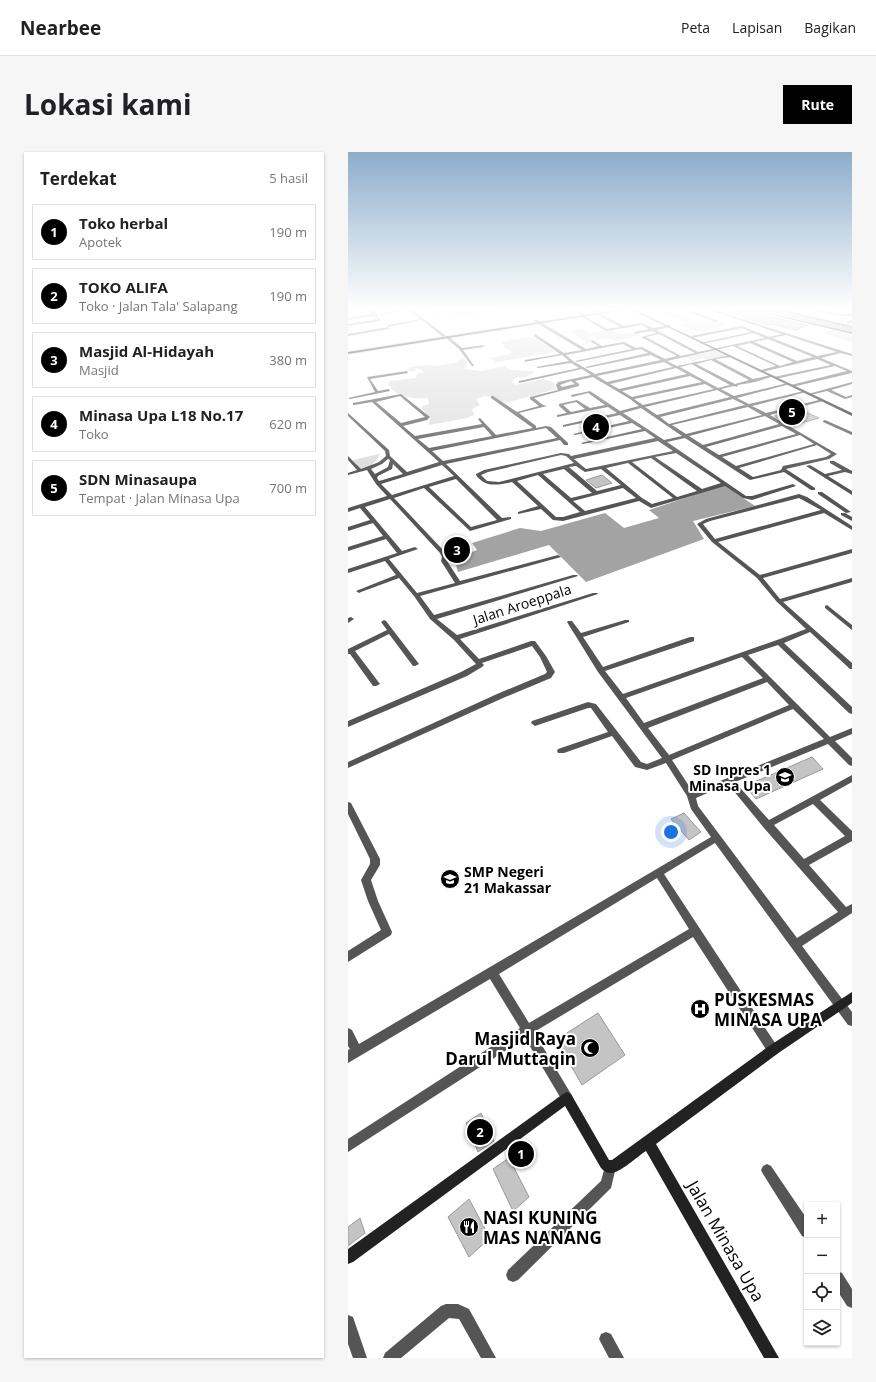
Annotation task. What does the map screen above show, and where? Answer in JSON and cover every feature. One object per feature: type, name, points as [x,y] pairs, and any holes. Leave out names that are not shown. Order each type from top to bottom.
[{"type":"street","points":[[538,367],[548,365]]},
{"type":"street","points":[[581,365],[631,398],[656,417],[752,479],[785,470],[812,488]]},
{"type":"street","points":[[520,382],[598,365]]},
{"type":"street","points":[[568,394],[561,389],[559,383],[638,365]]},
{"type":"street","points":[[673,365],[783,424],[835,454],[827,458],[785,467],[783,469],[785,470]]},
{"type":"street","points":[[608,383],[689,365]]},
{"type":"street","points":[[696,365],[736,386]]},
{"type":"street","points":[[722,365],[754,381]]},
{"type":"street","points":[[750,365],[852,415]]},
{"type":"street","points":[[776,365],[780,367]]},
{"type":"street","points":[[762,371],[788,365]]},
{"type":"street","points":[[565,426],[754,381],[833,365]]},
{"type":"street","points":[[835,365],[851,372]]},
{"type":"street","points":[[376,392],[368,378],[407,372]]},
{"type":"street","points":[[656,417],[733,397],[851,372]]},
{"type":"street","points":[[619,390],[690,375]]},
{"type":"street","points":[[572,380],[582,388]]},
{"type":"street","points":[[631,398],[704,383]]},
{"type":"street","points":[[810,394],[852,383]]},
{"type":"street","points":[[516,414],[545,406],[531,398],[578,385]]},
{"type":"street","points":[[354,404],[349,397],[389,390]]},
{"type":"street","points":[[828,390],[852,401]]},
{"type":"street","points":[[589,409],[572,396],[590,392],[601,401],[725,484],[750,498],[793,486]]},
{"type":"street","points":[[669,425],[804,392]]},
{"type":"street","points":[[348,405],[401,395],[428,417],[400,425]]},
{"type":"street","points":[[492,396],[534,427]]},
{"type":"street","points":[[846,398],[852,396]]},
{"type":"street","points":[[571,458],[685,436],[822,400]]},
{"type":"street","points":[[373,401],[442,463],[501,520]]},
{"type":"street","points":[[570,413],[560,405],[577,401]]},
{"type":"street","points":[[595,402],[601,401]]},
{"type":"street","points":[[582,404],[588,403]]},
{"type":"street","points":[[559,416],[609,406]]},
{"type":"street","points":[[348,414],[386,451],[390,458],[406,474]]},
{"type":"street","points":[[480,419],[495,437]]},
{"type":"street","points":[[575,434],[633,421]]},
{"type":"street","points":[[824,421],[852,434]]},
{"type":"street","points":[[702,447],[783,424]]},
{"type":"street","points":[[414,438],[485,425]]},
{"type":"street","points":[[428,450],[546,427],[566,444]]},
{"type":"street","points":[[583,444],[645,430]]},
{"type":"street","points":[[718,457],[800,434]]},
{"type":"street","points":[[377,480],[406,474],[442,463],[560,438]]},
{"type":"street","points":[[735,468],[817,444]]},
{"type":"street","points":[[574,474],[677,451]]},
{"type":"street","points":[[577,464],[494,484],[481,479],[478,475],[486,471],[561,454],[571,458],[585,471]]},
{"type":"street","points":[[348,457],[360,471]]},
{"type":"street","points":[[652,457],[701,491]]},
{"type":"street","points":[[348,474],[369,469],[390,458]]},
{"type":"street","points":[[377,480],[376,475],[390,468],[390,458]]},
{"type":"street","points":[[628,462],[676,498]]},
{"type":"street","points":[[832,462],[844,470],[852,473]]},
{"type":"street","points":[[808,466],[852,493]]},
{"type":"street","points":[[565,467],[596,493]]},
{"type":"street","points":[[602,467],[640,499],[651,506],[725,484]]},
{"type":"street","points":[[369,469],[392,498],[442,552],[445,557],[444,561],[459,584]]},
{"type":"street","points":[[824,476],[844,470]]},
{"type":"street","points":[[539,473],[584,513]]},
{"type":"street","points":[[348,510],[392,498],[456,477]]},
{"type":"street","points":[[513,480],[555,519],[561,519],[640,499]]},
{"type":"street","points":[[570,500],[624,486]]},
{"type":"street","points":[[426,487],[470,530],[509,518]]},
{"type":"street","points":[[820,493],[848,512],[852,519]]},
{"type":"street","points":[[852,528],[804,498],[797,496],[704,521],[701,526],[714,541],[759,577],[779,602],[852,667]]},
{"type":"street","points":[[362,506],[401,554]]},
{"type":"street","points":[[520,513],[541,507]]},
{"type":"street","points":[[714,541],[825,511]]},
{"type":"street","points":[[833,516],[848,512]]},
{"type":"street","points":[[348,529],[374,521]]},
{"type":"street","points":[[348,549],[387,537]]},
{"type":"street","points":[[348,571],[415,549]]},
{"type":"street","points":[[759,577],[852,551]]},
{"type":"street","points":[[416,595],[558,557]]},
{"type":"street","points":[[386,559],[416,595],[432,618],[456,638],[479,663]]},
{"type":"street","points":[[359,592],[400,576]]},
{"type":"street","points":[[432,618],[574,576]]},
{"type":"street","points":[[779,602],[852,580]]},
{"type":"street","name":"Jalan Aroeppala","points":[[456,638],[595,594]]},
{"type":"street","points":[[827,607],[852,628]]},
{"type":"street","points":[[579,636],[627,621]]},
{"type":"street","points":[[384,622],[415,664]]},
{"type":"street","points":[[570,622],[601,670],[668,759],[691,796],[698,814],[852,1021]]},
{"type":"street","points":[[622,697],[809,630]]},
{"type":"street","points":[[376,684],[350,651],[390,631]]},
{"type":"street","points":[[601,670],[692,639]]},
{"type":"street","points":[[779,642],[852,711]]},
{"type":"street","points":[[348,724],[464,674],[479,663],[533,643],[551,670],[550,674],[348,765]]},
{"type":"street","points":[[743,654],[852,763]]},
{"type":"street","points":[[644,726],[769,679]]},
{"type":"street","points":[[535,723],[590,705],[595,708],[639,766],[647,767],[795,705]]},
{"type":"street","points":[[691,796],[852,731]]},
{"type":"street","points":[[561,751],[613,733]]},
{"type":"street","points":[[767,825],[852,778]]},
{"type":"street","points":[[730,781],[802,865],[848,910],[796,944]]},
{"type":"street","points":[[802,865],[852,837],[814,799]]},
{"type":"street","points":[[348,805],[375,859],[375,865],[366,880],[373,901],[388,932],[348,957]]},
{"type":"street","points":[[348,1034],[352,1055],[386,1033],[492,972],[716,838]]},
{"type":"street","points":[[658,872],[694,931],[773,1050]]},
{"type":"street","points":[[348,1146],[527,1030],[694,931]]},
{"type":"street","points":[[492,972],[605,1164],[610,1167],[615,1166],[773,1050],[852,996]]},
{"type":"street","points":[[348,1257],[567,1098]]},
{"type":"street","name":"Jalan Minasa Upa","points":[[648,1142],[772,1358]]},
{"type":"street","points":[[514,1275],[607,1184],[610,1167]]},
{"type":"street","points":[[767,1170],[804,1226]]},
{"type":"street","points":[[840,1283],[852,1301]]},
{"type":"street","points":[[390,1358],[446,1311],[458,1311],[464,1314],[489,1358]]},
{"type":"street","points":[[348,1322],[360,1358]]},
{"type":"street","points":[[606,1339],[617,1358]]},
{"type":"shaded area","points":[[468,365],[463,369],[482,371],[505,366],[510,370],[533,371],[534,373],[526,377],[515,378],[511,382],[516,385],[543,379],[553,382],[556,389],[506,403],[492,397],[484,396],[476,399],[480,405],[472,409],[474,415],[467,418],[429,425],[430,418],[421,407],[429,404],[428,398],[411,398],[400,395],[391,388],[388,383],[390,381],[416,378],[417,374],[424,372],[416,368],[415,371],[408,371],[409,367]]},
{"type":"shaded area","points":[[379,454],[373,464],[361,470],[353,460]]},
{"type":"shaded area","points":[[724,485],[755,506],[693,521],[704,539],[586,582],[549,545],[458,572],[456,565],[470,558],[467,554],[477,550],[472,543],[520,528],[541,531],[605,513],[624,528],[659,518],[649,510]]},
{"type":"building","points":[[799,409],[819,418],[791,426],[774,416]]},
{"type":"building","points":[[602,475],[612,483],[596,488],[586,480]]},
{"type":"building","points":[[463,544],[469,551],[452,558],[446,549]]},
{"type":"building","name":"SD Inpres 1 Minasa Upa","points":[[812,757],[823,769],[756,799],[745,786]]},
{"type":"building","points":[[684,813],[701,832],[689,840],[671,819]]},
{"type":"building","name":"Masjid Raya Darul Muttaqin","points":[[598,1013],[625,1055],[582,1085],[556,1040]]},
{"type":"building","points":[[481,1113],[494,1141],[478,1152],[466,1123]]},
{"type":"building","points":[[509,1158],[529,1197],[513,1211],[493,1169]]},
{"type":"building","name":"NASI KUNING MAS NANANG","points":[[469,1199],[490,1238],[469,1257],[448,1217]]},
{"type":"building","points":[[360,1218],[365,1233],[348,1246],[348,1227]]},
{"type":"place","name":"SDN Minasaupa","points":[[792,412]]},
{"type":"place","name":"Minasa Upa L18 No.17","points":[[596,427]]},
{"type":"place","name":"Masjid Al-Hidayah","points":[[457,550]]},
{"type":"place","name":"SD Inpres 1 Minasa Upa","points":[[785,777]]},
{"type":"place","name":"SMP Negeri 21 Makassar","points":[[450,879]]},
{"type":"place","name":"PUSKESMAS MINASA UPA","points":[[700,1009]]},
{"type":"place","name":"Masjid Raya Darul Muttaqin","points":[[590,1048]]},
{"type":"place","name":"TOKO ALIFA","points":[[480,1132]]},
{"type":"place","name":"Toko herbal","points":[[521,1154]]},
{"type":"place","name":"NASI KUNING MAS NANANG","points":[[469,1227]]}]
